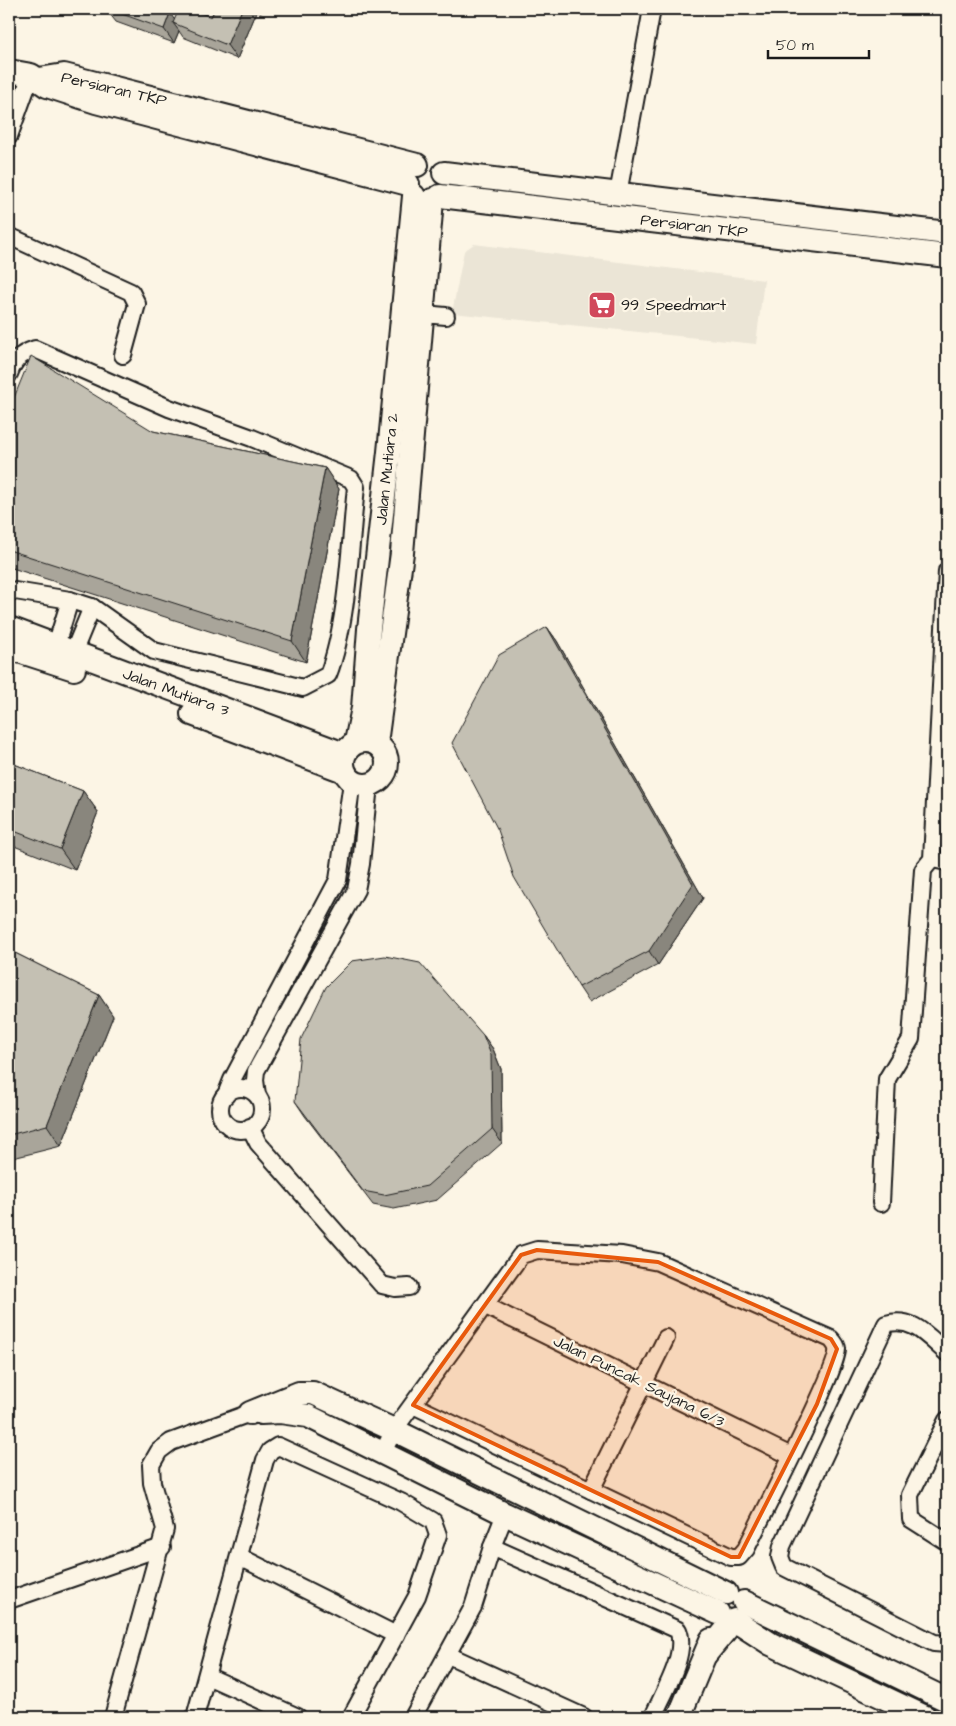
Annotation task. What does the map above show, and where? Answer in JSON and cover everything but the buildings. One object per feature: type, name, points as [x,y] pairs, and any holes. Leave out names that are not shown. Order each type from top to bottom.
[{"type":"street","points":[[618,194],[652,9]]},
{"type":"street","name":"Persiaran TKP","points":[[9,71],[35,77],[47,86],[96,102],[291,143],[422,188],[947,256]]},
{"type":"street","points":[[9,136],[14,114],[35,77]]},
{"type":"street","name":"Persiaran TKP","points":[[422,188],[429,162],[441,167],[444,172],[947,233]]},
{"type":"street","name":"Jalan Mutiara 2","points":[[357,763],[402,553],[423,314],[422,188]]},
{"type":"street","name":"Jalan Mutiara 2","points":[[357,763],[369,629],[390,442],[422,188]]},
{"type":"street","points":[[9,236],[131,292],[138,304],[123,355]]},
{"type":"street","points":[[423,314],[446,316]]},
{"type":"street","points":[[9,374],[12,364],[21,354],[34,349],[169,408],[252,438],[351,479],[356,488],[346,593],[334,661],[328,675],[303,688],[154,651],[92,607],[70,600],[9,590]]},
{"type":"street","points":[[881,1203],[887,1079],[911,1039],[923,870],[939,861],[947,571]]},
{"type":"street","points":[[62,657],[70,600]]},
{"type":"street","points":[[62,657],[92,607]]},
{"type":"street","name":"Jalan Mutiara 3","points":[[9,628],[62,657],[357,763]]},
{"type":"street","name":"Jalan Mutiara 3","points":[[9,648],[62,657]]},
{"type":"street","points":[[357,763],[361,864],[356,890],[256,1071],[257,1095],[262,1104],[262,1111],[256,1123],[250,1127],[237,1129],[225,1122],[220,1110],[232,1080],[338,880],[357,763]]},
{"type":"street","points":[[226,1095],[241,1088],[248,1089],[257,1095]]},
{"type":"street","points":[[250,1127],[258,1143],[382,1285],[395,1288],[409,1287]]},
{"type":"street","points":[[382,1454],[394,1430],[486,1306],[521,1255],[537,1250],[622,1255],[658,1262],[832,1339],[837,1349],[836,1359],[791,1456],[746,1549],[739,1557],[731,1557],[413,1405]]},
{"type":"street","name":"Jalan Puncak Saujana 6/3","points":[[486,1306],[791,1456]]},
{"type":"street","points":[[947,1353],[911,1323],[897,1321],[886,1324],[782,1546],[780,1557],[784,1567],[934,1643],[947,1644]]},
{"type":"street","points":[[591,1490],[666,1338]]},
{"type":"street","points":[[113,1717],[162,1547],[165,1529],[152,1483],[151,1465],[159,1451],[171,1442],[250,1413],[299,1392],[313,1393],[394,1430],[728,1608],[947,1700]]},
{"type":"street","points":[[250,1413],[280,1412],[308,1416],[505,1514],[681,1596],[728,1608],[771,1644],[925,1717]]},
{"type":"street","points":[[947,1420],[910,1495],[911,1519],[947,1542]]},
{"type":"street","points":[[195,1717],[265,1460],[270,1451],[278,1446],[401,1502],[433,1521],[438,1535],[417,1596],[351,1717]]},
{"type":"street","points":[[413,1717],[473,1607],[492,1547],[505,1514]]},
{"type":"street","points":[[9,1600],[162,1547]]},
{"type":"street","points":[[492,1547],[678,1630],[682,1639],[681,1652],[653,1717]]},
{"type":"street","points":[[240,1557],[396,1635]]},
{"type":"street","points":[[681,1596],[694,1609],[702,1624],[706,1654]]},
{"type":"street","points":[[680,1717],[706,1654],[728,1608]]},
{"type":"street","points":[[706,1654],[734,1643],[748,1641],[771,1644]]},
{"type":"street","points":[[448,1655],[584,1717]]},
{"type":"street","points":[[207,1676],[298,1717]]},
{"type":"highlighted area","points":[[537,1250],[658,1262],[831,1339],[837,1349],[817,1404],[739,1557],[731,1557],[413,1405],[521,1255]]},
{"type":"shaded area","points":[[474,244],[764,280],[756,344],[452,313],[464,251]]},
{"type":"place","name":"99 Speedmart","points":[[602,305]]}]
